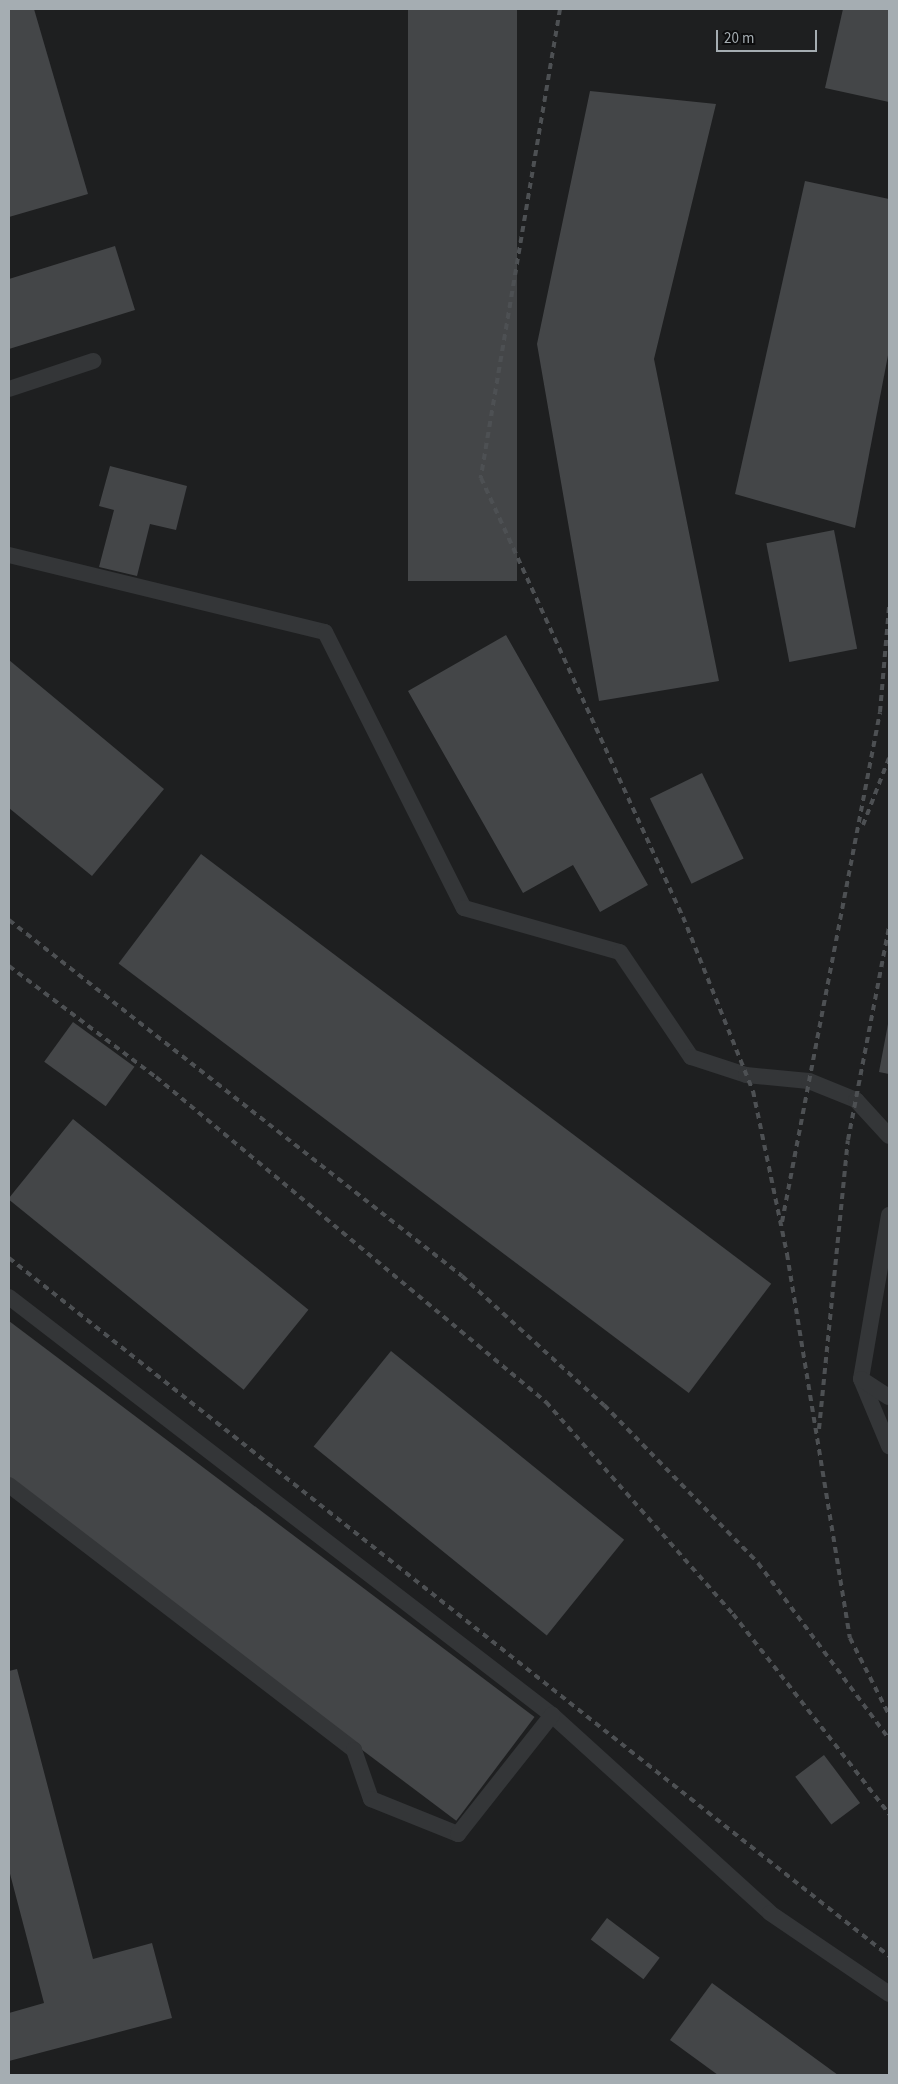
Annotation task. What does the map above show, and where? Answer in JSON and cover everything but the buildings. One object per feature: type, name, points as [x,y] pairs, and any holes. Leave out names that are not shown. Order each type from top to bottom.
[{"type":"lane","points":[[9,389],[94,361]]},
{"type":"lane","points":[[9,555],[324,632],[464,908],[620,952],[691,1056],[746,1075],[816,1084],[856,1100],[889,1136]]},
{"type":"lane","points":[[889,1215],[861,1379],[889,1446]]},
{"type":"lane","points":[[9,1297],[552,1716],[770,1913],[889,1994]]},
{"type":"lane","points":[[861,1379],[889,1396]]},
{"type":"lane","points":[[9,1485],[354,1750],[372,1798],[458,1834],[552,1716]]},
{"type":"shaded area","points":[[9,9],[889,9],[889,2075],[9,2075]]},
{"type":"railway","points":[[560,9],[481,478],[683,917],[753,1091],[787,1254],[850,1638],[889,1715]]},
{"type":"railway","points":[[782,1222],[880,712],[889,606]]},
{"type":"railway","points":[[863,825],[889,758]]},
{"type":"railway","points":[[9,920],[462,1276],[604,1405],[758,1563],[889,1739]]},
{"type":"railway","points":[[819,1429],[848,1140],[889,927]]},
{"type":"railway","points":[[9,966],[156,1077],[546,1402],[733,1614],[889,1814]]},
{"type":"railway","points":[[9,1258],[889,1956]]}]
